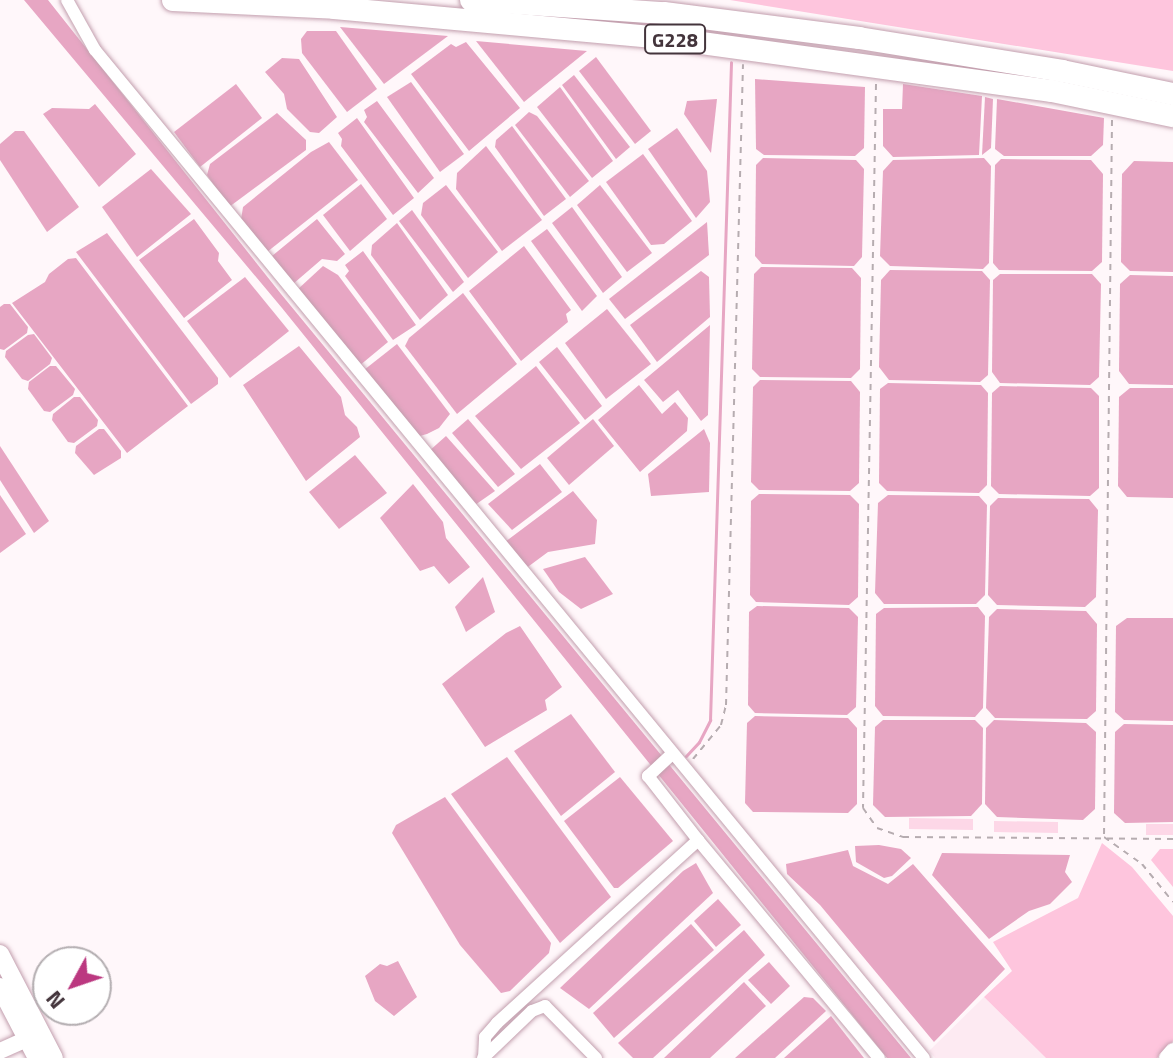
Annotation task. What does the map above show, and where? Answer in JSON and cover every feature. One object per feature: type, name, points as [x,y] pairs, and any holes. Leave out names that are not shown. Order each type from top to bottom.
[{"type":"highway","name":"G228","points":[[173,0],[334,8],[643,36],[1052,91],[1173,116]]},
{"type":"highway","name":"G228","points":[[471,0],[646,12],[808,31],[1062,71],[1173,94]]},
{"type":"highway","points":[[643,36],[646,12]]},
{"type":"highway","points":[[804,57],[808,31]]},
{"type":"main road","points":[[0,954],[54,1058]]},
{"type":"main road","points":[[0,987],[37,1058]]},
{"type":"main road","points":[[0,1051],[20,1042]]},
{"type":"main road","points":[[1167,1058],[1173,1051]]},
{"type":"street","points":[[67,0],[95,50],[924,1058]]},
{"type":"street","points":[[672,754],[648,776],[879,1058]]},
{"type":"street","points":[[484,1058],[485,1037],[497,1023],[698,840]]},
{"type":"street","points":[[484,1058],[532,1011],[545,1006],[596,1058]]},
{"type":"path","points":[[685,769],[721,725],[726,705],[744,48]]},
{"type":"path","points":[[876,67],[863,808],[877,828],[903,837],[1173,839]]},
{"type":"path","points":[[1104,837],[1112,103]]},
{"type":"path","points":[[1104,837],[1142,864],[1173,902]]},
{"type":"shaded area","points":[[24,0],[48,0],[281,294],[911,1058],[887,1058],[282,308]]},
{"type":"shaded area","points":[[730,0],[1173,0],[1173,71]]},
{"type":"shaded area","points":[[340,27],[448,36],[384,84]]},
{"type":"shaded area","points":[[307,31],[336,31],[377,89],[347,112],[302,53],[301,39]]},
{"type":"shaded area","points":[[476,41],[587,51],[524,102]]},
{"type":"shaded area","points":[[466,42],[520,108],[469,151],[411,74],[451,44],[456,47]]},
{"type":"shaded area","points":[[596,57],[651,131],[635,144],[579,71]]},
{"type":"shaded area","points":[[282,58],[299,59],[337,117],[319,133],[310,132],[287,109],[284,94],[265,72]]},
{"type":"shaded area","points":[[574,75],[630,147],[616,159],[562,85]]},
{"type":"shaded area","points":[[755,79],[865,87],[864,148],[855,156],[764,155],[756,149]]},
{"type":"shaded area","points":[[411,82],[464,154],[440,172],[387,97]]},
{"type":"shaded area","points":[[236,84],[262,118],[200,167],[174,132]]},
{"type":"shaded area","points":[[903,84],[982,96],[979,155],[893,157],[883,146],[883,109],[902,109]]},
{"type":"shaded area","points":[[560,87],[613,161],[592,178],[537,107]]},
{"type":"shaded area","points":[[985,97],[993,99],[991,148],[982,155]]},
{"type":"shaded area","points":[[717,99],[711,153],[684,114],[687,101]]},
{"type":"shaded area","points":[[997,99],[1104,118],[1103,145],[1091,156],[1004,156],[995,149]]},
{"type":"shaded area","points":[[377,101],[434,178],[418,193],[364,122],[367,117],[364,110]]},
{"type":"shaded area","points":[[95,104],[136,154],[99,187],[43,114],[52,108],[89,109]]},
{"type":"shaded area","points":[[529,112],[537,116],[589,181],[570,197],[515,125]]},
{"type":"shaded area","points":[[277,113],[306,140],[306,150],[229,207],[207,175],[210,164]]},
{"type":"shaded area","points":[[357,118],[414,198],[393,215],[341,146],[342,139],[338,133]]},
{"type":"shaded area","points":[[512,126],[566,199],[544,216],[495,147],[496,140]]},
{"type":"shaded area","points":[[677,128],[707,171],[710,202],[696,218],[648,149]]},
{"type":"shaded area","points":[[15,131],[24,131],[79,207],[47,232],[0,160],[0,144]]},
{"type":"shaded area","points":[[329,142],[358,180],[267,252],[241,220],[243,207],[311,152]]},
{"type":"shaded area","points":[[486,146],[542,220],[502,251],[456,189],[457,173]]},
{"type":"shaded area","points":[[643,154],[692,221],[664,244],[651,245],[606,182]]},
{"type":"shaded area","points":[[763,158],[856,160],[864,169],[862,257],[854,266],[762,264],[755,256],[756,165]]},
{"type":"shaded area","points":[[984,158],[991,166],[989,263],[983,269],[890,266],[880,256],[883,171],[893,160]]},
{"type":"shaded area","points":[[1001,159],[1091,160],[1103,174],[1102,262],[1092,271],[999,270],[993,263],[995,165]]},
{"type":"shaded area","points":[[1134,161],[1173,162],[1173,272],[1130,271],[1121,262],[1122,174]]},
{"type":"shaded area","points":[[151,169],[191,214],[137,257],[102,207]]},
{"type":"shaded area","points":[[361,184],[387,219],[350,251],[323,215]]},
{"type":"shaded area","points":[[446,185],[498,252],[468,278],[421,215],[423,203]]},
{"type":"shaded area","points":[[600,185],[652,253],[627,272],[577,205]]},
{"type":"shaded area","points":[[572,207],[622,277],[603,293],[552,223]]},
{"type":"shaded area","points":[[412,210],[464,282],[453,292],[399,221]]},
{"type":"shaded area","points":[[194,219],[219,253],[218,261],[232,280],[184,318],[139,260]]},
{"type":"shaded area","points":[[317,219],[345,254],[337,261],[322,259],[293,284],[272,256]]},
{"type":"shaded area","points":[[707,222],[709,255],[625,319],[609,299]]},
{"type":"shaded area","points":[[397,223],[448,295],[420,320],[371,255],[372,245]]},
{"type":"shaded area","points":[[547,229],[597,296],[582,311],[531,241]]},
{"type":"shaded area","points":[[107,233],[218,378],[218,384],[191,404],[76,252]]},
{"type":"shaded area","points":[[524,246],[571,310],[566,314],[568,322],[521,361],[469,291]]},
{"type":"shaded area","points":[[363,251],[416,325],[393,340],[345,276],[349,271],[345,265]]},
{"type":"shaded area","points":[[76,258],[188,406],[127,453],[12,303],[45,282],[49,274],[68,259]]},
{"type":"shaded area","points":[[323,266],[338,275],[388,342],[359,366],[297,290]]},
{"type":"shaded area","points":[[761,267],[852,268],[861,278],[860,369],[851,378],[760,377],[752,369],[754,274]]},
{"type":"shaded area","points":[[890,270],[982,271],[990,280],[988,375],[980,382],[889,380],[879,367],[881,280]]},
{"type":"shaded area","points":[[701,271],[709,277],[710,317],[657,362],[630,325]]},
{"type":"shaded area","points":[[1000,274],[1092,274],[1101,284],[1099,377],[1090,385],[1000,383],[992,372],[993,280]]},
{"type":"shaded area","points":[[1130,275],[1173,276],[1173,385],[1129,384],[1119,371],[1120,284]]},
{"type":"shaded area","points":[[245,277],[289,331],[230,378],[187,321]]},
{"type":"shaded area","points":[[463,293],[517,364],[457,414],[405,346],[409,338]]},
{"type":"shaded area","points":[[10,304],[28,327],[27,333],[4,350],[0,349],[0,307]]},
{"type":"shaded area","points":[[607,309],[651,364],[606,399],[565,343]]},
{"type":"shaded area","points":[[710,325],[708,415],[701,421],[678,390],[663,402],[644,380]]},
{"type":"shaded area","points":[[34,334],[52,358],[50,364],[28,381],[22,379],[5,357],[6,351]]},
{"type":"shaded area","points":[[397,344],[450,414],[439,428],[416,437],[364,370]]},
{"type":"shaded area","points":[[299,346],[341,397],[345,415],[357,427],[360,437],[306,481],[243,385]]},
{"type":"shaded area","points":[[557,347],[602,406],[585,420],[539,362]]},
{"type":"shaded area","points":[[50,366],[56,366],[75,389],[73,395],[50,412],[44,411],[28,389],[29,382]]},
{"type":"shaded area","points":[[536,366],[580,423],[521,469],[475,416]]},
{"type":"shaded area","points":[[760,380],[851,381],[860,392],[859,483],[850,491],[759,490],[751,482],[753,387]]},
{"type":"shaded area","points":[[888,383],[981,385],[988,393],[987,485],[979,493],[887,491],[879,483],[880,389]]},
{"type":"shaded area","points":[[639,385],[662,414],[675,402],[688,418],[687,431],[640,472],[598,420]]},
{"type":"shaded area","points":[[1000,386],[1091,388],[1099,396],[1099,488],[1090,496],[999,494],[991,486],[992,393]]},
{"type":"shaded area","points":[[1130,388],[1173,388],[1173,498],[1127,497],[1118,486],[1119,397]]},
{"type":"shaded area","points":[[74,397],[80,397],[98,420],[97,426],[74,443],[68,442],[52,420],[53,414]]},
{"type":"shaded area","points":[[468,419],[515,474],[498,487],[452,433]]},
{"type":"shaded area","points":[[593,419],[614,446],[569,485],[547,458]]},
{"type":"shaded area","points":[[99,429],[104,429],[121,451],[121,458],[94,475],[75,453],[76,446]]},
{"type":"shaded area","points":[[704,429],[710,443],[709,492],[651,496],[648,474]]},
{"type":"shaded area","points":[[446,436],[495,491],[475,505],[428,452]]},
{"type":"shaded area","points":[[0,446],[49,521],[34,533],[0,480]]},
{"type":"shaded area","points":[[355,455],[387,493],[339,529],[309,492]]},
{"type":"shaded area","points":[[540,464],[562,492],[512,530],[488,504]]},
{"type":"shaded area","points":[[413,484],[443,522],[446,538],[470,567],[449,584],[434,566],[420,571],[380,518]]},
{"type":"shaded area","points":[[573,491],[597,520],[595,544],[548,552],[525,569],[505,542]]},
{"type":"shaded area","points":[[759,494],[850,495],[859,504],[858,597],[849,605],[756,602],[750,595],[751,501]]},
{"type":"shaded area","points":[[0,495],[26,534],[0,553]]},
{"type":"shaded area","points":[[888,495],[979,496],[987,505],[985,595],[976,604],[884,604],[875,593],[878,503]]},
{"type":"shaded area","points":[[998,498],[1089,499],[1098,510],[1096,597],[1085,607],[997,605],[988,595],[990,506]]},
{"type":"shaded area","points":[[585,557],[613,594],[581,609],[559,592],[543,569]]},
{"type":"shaded area","points":[[483,577],[495,612],[466,632],[455,607]]},
{"type":"shaded area","points":[[757,606],[849,608],[858,617],[856,707],[847,715],[755,713],[748,705],[749,612]]},
{"type":"shaded area","points":[[978,607],[985,616],[983,708],[975,717],[883,716],[875,706],[876,614],[884,608]]},
{"type":"shaded area","points":[[997,609],[1086,611],[1097,624],[1096,711],[1087,719],[995,718],[986,708],[989,617]]},
{"type":"shaded area","points":[[1127,618],[1173,618],[1173,721],[1124,720],[1115,712],[1116,626]]},
{"type":"shaded area","points":[[520,626],[562,687],[545,700],[547,710],[485,747],[442,684],[506,633]]},
{"type":"shaded area","points":[[571,714],[615,772],[561,816],[514,751]]},
{"type":"shaded area","points":[[755,716],[848,718],[857,728],[857,804],[848,813],[753,812],[745,803],[747,723]]},
{"type":"shaded area","points":[[883,720],[975,720],[983,728],[982,804],[971,816],[885,817],[873,805],[875,727]]},
{"type":"shaded area","points":[[994,720],[1086,723],[1096,732],[1095,809],[1083,820],[997,817],[985,804],[986,728]]},
{"type":"shaded area","points":[[1124,724],[1173,725],[1173,822],[1125,823],[1114,813],[1115,732]]},
{"type":"shaded area","points":[[507,757],[611,897],[560,943],[451,794]]},
{"type":"shaded area","points":[[620,777],[673,841],[618,888],[614,888],[564,821]]},
{"type":"shaded area","points":[[445,797],[551,943],[549,953],[510,991],[501,993],[460,945],[392,833],[396,825]]},
{"type":"shaded area","points":[[1102,843],[1132,867],[1173,916],[1173,1041],[1157,1058],[1046,1058],[984,997],[1012,971],[993,942],[1078,898]]},
{"type":"shaded area","points":[[879,845],[901,849],[911,858],[892,876],[884,878],[856,862],[855,846]]},
{"type":"shaded area","points":[[1160,849],[1173,849],[1173,887],[1151,860]]},
{"type":"shaded area","points":[[848,850],[853,866],[888,884],[913,864],[1005,969],[934,1042],[820,905],[787,874],[786,864]]},
{"type":"shaded area","points":[[942,853],[1070,855],[1065,872],[1072,882],[1050,904],[1029,911],[989,939],[932,875]]},
{"type":"shaded area","points":[[696,863],[713,893],[589,1009],[560,988],[683,871]]},
{"type":"shaded area","points":[[718,899],[741,925],[716,947],[694,921]]},
{"type":"shaded area","points":[[691,924],[714,950],[614,1038],[593,1013]]},
{"type":"shaded area","points":[[744,930],[765,955],[653,1058],[633,1058],[618,1043]]},
{"type":"shaded area","points":[[398,961],[417,997],[394,1016],[375,1001],[365,976],[380,964],[387,966]]},
{"type":"shaded area","points":[[769,962],[790,986],[771,1004],[748,980]]},
{"type":"shaded area","points":[[744,982],[766,1006],[710,1058],[664,1058]]},
{"type":"shaded area","points":[[804,997],[813,998],[826,1011],[775,1058],[735,1058]]},
{"type":"shaded area","points":[[984,997],[1046,1058],[935,1058],[929,1051]]},
{"type":"shaded area","points":[[831,1016],[864,1058],[784,1058]]},
{"type":"building","points":[[909,818],[973,819],[973,830],[909,829]]},
{"type":"building","points":[[994,821],[1058,822],[1058,833],[994,832]]},
{"type":"building","points":[[1146,824],[1173,824],[1173,835],[1146,835]]},
{"type":"waterway","points":[[686,756],[699,742],[710,720],[731,62]]}]
